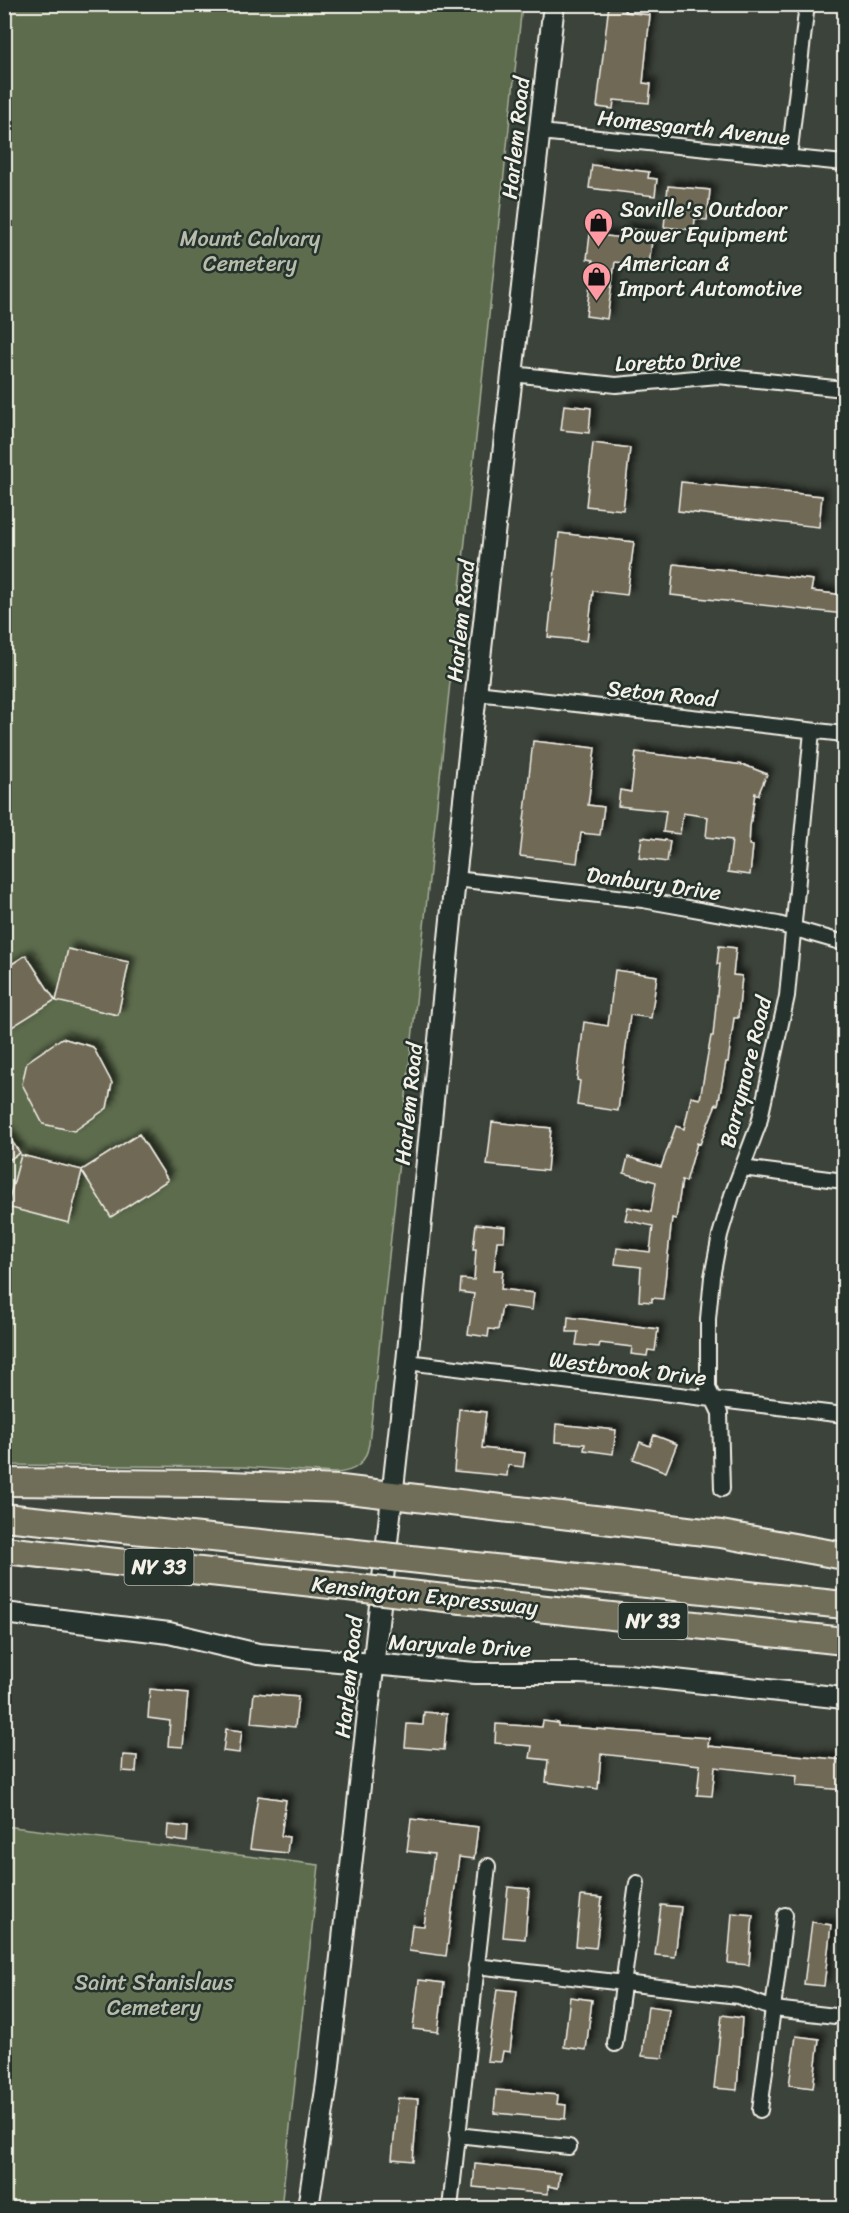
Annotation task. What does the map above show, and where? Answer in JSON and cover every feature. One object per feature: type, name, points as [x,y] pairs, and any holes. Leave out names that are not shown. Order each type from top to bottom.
[{"type":"highway","points":[[4,1482],[204,1484],[341,1489],[721,1534],[844,1556]]},
{"type":"highway","name":"Kensington Expressway","points":[[4,1517],[844,1605]]},
{"type":"highway","name":"Kensington Expressway","points":[[4,1550],[844,1641]]},
{"type":"main road","name":"Harlem Road","points":[[308,2208],[327,2083],[407,1362],[455,879],[554,4]]},
{"type":"main road","name":"Maryvale Drive","points":[[4,1613],[169,1633],[258,1654],[475,1673],[628,1675],[844,1698]]},
{"type":"street","points":[[789,158],[807,4]]},
{"type":"street","name":"Homesgarth Avenue","points":[[540,132],[844,164]]},
{"type":"street","name":"Loretto Drive","points":[[512,374],[616,385],[718,376],[844,389]]},
{"type":"street","name":"Seton Road","points":[[476,693],[844,734]]},
{"type":"street","name":"Barrymore Road","points":[[722,1489],[720,1413],[708,1388],[708,1319],[712,1277],[720,1235],[759,1123],[787,996],[812,731]]},
{"type":"street","name":"Danbury Drive","points":[[455,879],[643,900],[778,924],[844,943]]},
{"type":"street","points":[[742,1168],[844,1181]]},
{"type":"street","name":"Westbrook Drive","points":[[407,1362],[844,1415]]},
{"type":"street","points":[[450,2208],[488,1866]]},
{"type":"street","points":[[615,2044],[637,1883]]},
{"type":"street","points":[[760,2110],[785,1915]]},
{"type":"street","points":[[476,1966],[738,1996],[774,2009],[844,2018]]},
{"type":"street","points":[[457,2135],[569,2146]]},
{"type":"green space","name":"Mount Calvary Cemetery","points":[[5,5],[522,5],[369,1444],[362,1462],[348,1471],[334,1473],[243,1467],[5,1465]]},
{"type":"green space","name":"Saint Stanislaus Cemetery","points":[[5,1826],[319,1865],[281,2208],[5,2208]]},
{"type":"building","points":[[609,4],[626,4],[625,12],[650,15],[643,83],[651,84],[649,103],[614,100],[613,109],[597,107]]},
{"type":"building","points":[[592,165],[649,172],[648,178],[657,179],[655,196],[589,188]]},
{"type":"building","points":[[668,186],[710,190],[707,220],[695,219],[694,230],[664,227]]},
{"type":"building","points":[[624,228],[653,232],[649,266],[615,262],[607,319],[586,316],[593,260],[587,259],[590,234],[623,238]]},
{"type":"building","points":[[564,405],[591,408],[589,433],[561,430]]},
{"type":"building","points":[[593,443],[630,448],[623,510],[586,506]]},
{"type":"building","points":[[681,482],[822,496],[819,527],[678,511]]},
{"type":"building","points":[[559,533],[634,542],[627,595],[593,591],[587,641],[548,637]]},
{"type":"building","points":[[674,564],[813,580],[811,591],[844,595],[844,614],[671,595]]},
{"type":"building","points":[[533,741],[595,748],[588,805],[604,807],[600,835],[581,833],[577,863],[520,856]]},
{"type":"building","points":[[636,752],[744,765],[767,774],[758,795],[755,793],[750,827],[749,845],[753,846],[750,875],[728,872],[732,840],[706,837],[708,817],[683,813],[680,834],[663,832],[666,811],[618,806],[620,790],[631,792]]},
{"type":"building","points":[[642,837],[670,841],[667,862],[639,858]]},
{"type":"building","points":[[719,946],[736,948],[733,975],[742,976],[738,1018],[734,1018],[728,1062],[726,1062],[718,1105],[716,1104],[700,1144],[697,1143],[686,1182],[682,1180],[676,1219],[672,1218],[663,1299],[652,1298],[652,1302],[639,1301],[641,1267],[615,1264],[617,1248],[650,1252],[653,1226],[625,1220],[628,1207],[651,1212],[656,1182],[624,1173],[628,1157],[661,1167],[676,1126],[684,1129],[691,1097],[700,1099],[711,1036],[713,1036],[720,964],[717,964]]},
{"type":"building","points":[[68,949],[129,962],[118,1015],[56,1001]]},
{"type":"building","points":[[26,955],[55,1000],[4,1032],[4,969]]},
{"type":"building","points":[[615,970],[657,976],[651,1018],[630,1015],[618,1111],[577,1105],[580,1081],[577,1080],[584,1022],[608,1026]]},
{"type":"building","points":[[62,1038],[93,1047],[112,1083],[107,1108],[74,1131],[43,1124],[22,1084],[27,1062]]},
{"type":"building","points":[[492,1122],[551,1128],[547,1171],[487,1165]]},
{"type":"building","points":[[4,1130],[20,1153],[4,1163]]},
{"type":"building","points":[[139,1134],[168,1180],[111,1217],[82,1171],[69,1223],[7,1207],[21,1155],[82,1170]]},
{"type":"building","points":[[476,1224],[505,1227],[504,1241],[497,1241],[494,1270],[503,1270],[501,1289],[534,1293],[532,1310],[502,1306],[498,1330],[489,1329],[488,1337],[468,1334],[474,1294],[460,1292],[461,1279],[474,1280],[476,1249],[473,1249]]},
{"type":"building","points":[[568,1317],[658,1329],[655,1351],[648,1350],[647,1356],[631,1354],[632,1347],[600,1343],[599,1347],[576,1345],[578,1332],[567,1332]]},
{"type":"building","points":[[459,1409],[486,1412],[482,1448],[525,1453],[523,1467],[508,1465],[507,1476],[454,1471]]},
{"type":"building","points":[[556,1424],[616,1430],[613,1454],[584,1450],[585,1444],[555,1442]]},
{"type":"building","points":[[654,1435],[677,1444],[666,1472],[633,1459],[640,1442],[650,1446]]},
{"type":"building","points":[[150,1689],[188,1693],[183,1747],[168,1746],[170,1721],[148,1718]]},
{"type":"building","points":[[254,1693],[298,1697],[295,1727],[251,1723]]},
{"type":"building","points":[[424,1712],[447,1714],[444,1750],[405,1747],[407,1724],[423,1725]]},
{"type":"building","points":[[543,1721],[558,1723],[558,1726],[709,1738],[708,1746],[844,1760],[844,1790],[796,1786],[797,1776],[715,1767],[712,1796],[697,1795],[700,1765],[601,1754],[598,1789],[546,1782],[548,1760],[530,1758],[532,1746],[495,1743],[496,1724],[542,1727]]},
{"type":"building","points":[[226,1729],[242,1731],[239,1753],[223,1751]]},
{"type":"building","points":[[123,1755],[137,1756],[136,1772],[122,1771]]},
{"type":"building","points":[[258,1796],[286,1800],[281,1836],[289,1837],[287,1853],[250,1849]]},
{"type":"building","points":[[411,1819],[478,1827],[474,1859],[459,1857],[446,1956],[409,1951],[412,1925],[424,1926],[434,1854],[407,1851]]},
{"type":"building","points":[[168,1825],[188,1827],[187,1842],[167,1839]]},
{"type":"building","points":[[508,1887],[529,1889],[525,1939],[503,1937]]},
{"type":"building","points":[[581,1896],[602,1898],[596,1948],[576,1946]]},
{"type":"building","points":[[661,1905],[681,1907],[675,1957],[655,1955]]},
{"type":"building","points":[[732,1913],[753,1915],[749,1965],[728,1963]]},
{"type":"building","points":[[812,1922],[831,1925],[824,1986],[804,1984]]},
{"type":"building","points":[[419,1980],[444,1983],[438,2032],[413,2029]]},
{"type":"building","points":[[497,1989],[517,1991],[510,2052],[503,2051],[501,2062],[487,2061]]},
{"type":"building","points":[[570,1997],[592,2000],[586,2050],[564,2047]]},
{"type":"building","points":[[648,2006],[669,2009],[663,2058],[642,2056]]},
{"type":"building","points":[[722,2015],[742,2018],[737,2090],[714,2088]]},
{"type":"building","points":[[796,2036],[819,2039],[813,2088],[789,2085]]},
{"type":"building","points":[[496,2090],[558,2095],[557,2104],[566,2105],[565,2119],[494,2113]]},
{"type":"building","points":[[398,2098],[418,2099],[413,2161],[392,2159]]},
{"type":"building","points":[[475,2164],[560,2173],[558,2188],[548,2186],[548,2194],[473,2187]]},
{"type":"place","name":"Saville's Outdoor Power Equipment","points":[[599,248]]},
{"type":"place","name":"American & Import Automotive","points":[[597,302]]}]
